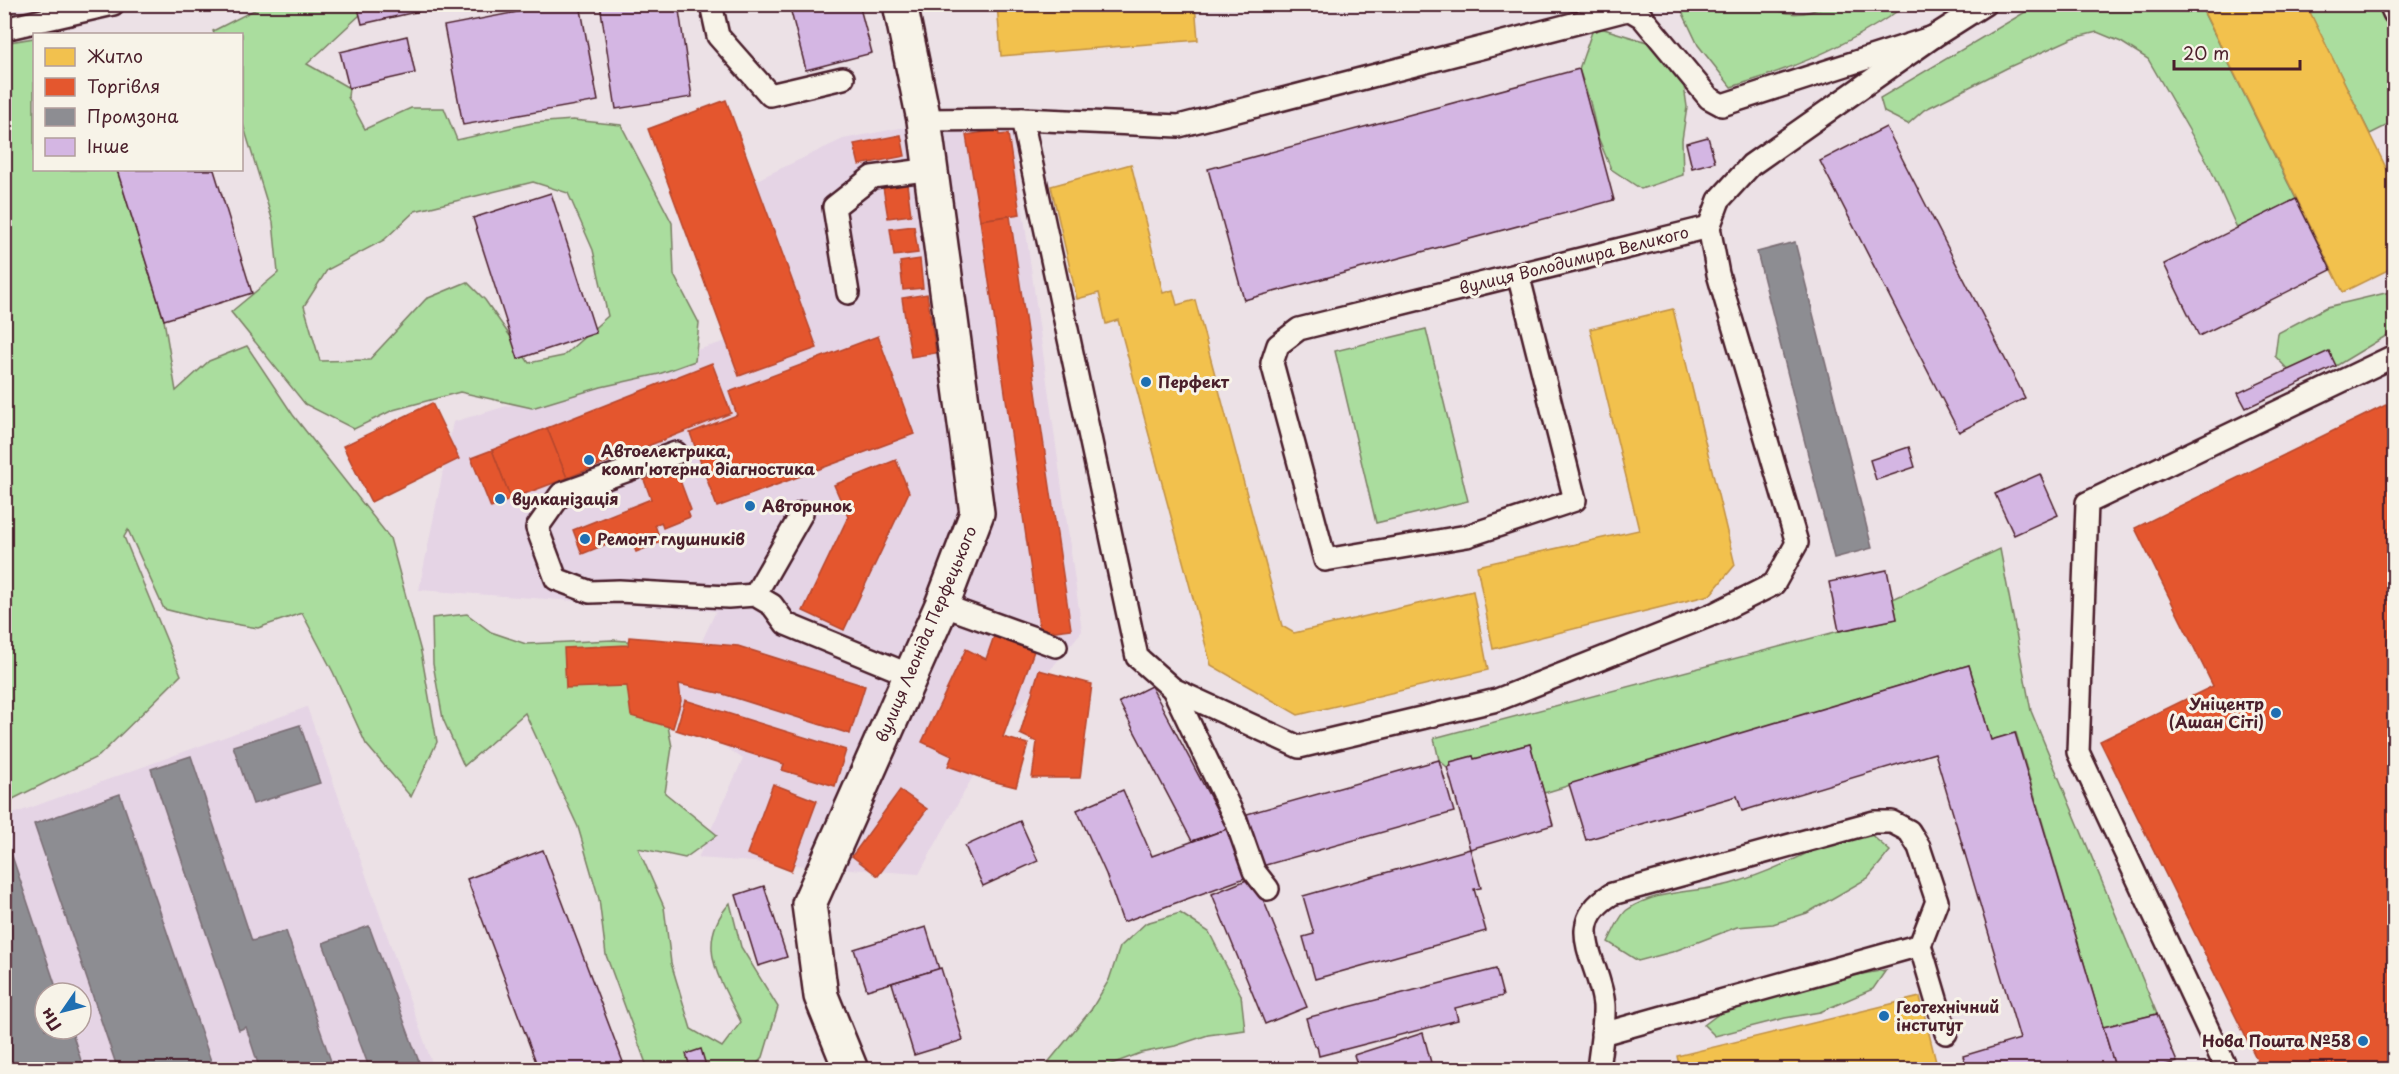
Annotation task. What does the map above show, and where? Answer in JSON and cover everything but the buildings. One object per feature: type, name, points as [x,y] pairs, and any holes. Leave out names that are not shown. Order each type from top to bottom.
[{"type":"street","name":"вулиця Леоніда Перфецького","points":[[851,1070],[821,996],[809,904],[942,604],[977,513],[932,169],[900,4]]},
{"type":"lane","points":[[4,29],[112,4]]},
{"type":"lane","points":[[711,4],[718,36],[770,94],[843,78]]},
{"type":"lane","name":"вулиця Володимира Великого","points":[[1518,274],[1575,500],[1467,536],[1325,560],[1272,363],[1278,345],[1299,329],[1518,274],[1709,227],[1719,200],[1751,165],[1933,37],[1985,4]]},
{"type":"lane","points":[[2390,4],[2394,13]]},
{"type":"lane","points":[[924,120],[1023,119],[1179,126],[1630,10],[1642,17],[1709,98],[1722,105],[1933,37]]},
{"type":"lane","points":[[1023,119],[1137,657],[1173,689],[1299,747],[1497,700],[1716,614],[1774,584],[1797,543],[1718,274],[1709,227]]},
{"type":"lane","points":[[848,293],[834,207],[872,177],[932,169]]},
{"type":"lane","points":[[2227,1070],[2078,752],[2087,503],[2394,356]]},
{"type":"lane","points":[[676,453],[561,494],[537,528],[556,579],[590,592],[619,591],[728,597],[755,595],[772,605],[786,624],[909,675]]},
{"type":"lane","points":[[755,595],[802,513]]},
{"type":"lane","points":[[942,604],[1056,646]]},
{"type":"lane","points":[[1173,689],[1237,823],[1254,871],[1269,889]]},
{"type":"lane","points":[[1598,1070],[1604,1005],[1586,939],[1586,920],[1596,903],[1612,894],[1874,822],[1892,822],[1909,831],[1919,847],[1937,901],[1920,945],[1946,1033]]},
{"type":"lane","points":[[1602,1034],[1920,945]]},
{"type":"shaded area","name":"Авторинок","points":[[1011,125],[1082,631],[993,740],[919,874],[698,858],[743,759],[670,709],[716,611],[419,590],[453,422],[727,341],[689,212],[843,139],[900,128]]},
{"type":"shaded area","points":[[307,707],[434,1069],[5,1070],[5,817]]},
{"type":"green space","points":[[1749,3],[1781,12],[1799,13],[1817,10],[1826,5],[1906,5],[1886,19],[1822,54],[1731,87],[1698,45],[1679,5]]},
{"type":"green space","points":[[264,5],[360,5],[360,15],[307,64],[349,88],[348,97],[365,129],[411,108],[444,108],[457,140],[532,123],[573,120],[621,125],[672,223],[674,275],[699,323],[695,361],[659,374],[601,387],[532,408],[460,392],[393,410],[354,429],[305,404],[231,312],[278,273],[273,222],[243,124],[243,33],[214,33],[213,31]],"holes":[[[533,182],[568,193],[593,250],[608,316],[563,356],[529,363],[485,300],[467,282],[426,299],[369,360],[320,361],[304,306],[327,270],[384,240],[415,211]]]},
{"type":"green space","points":[[2037,5],[2200,5],[2296,199],[2237,228],[2208,163],[2148,59],[2121,42],[2097,32],[2073,38],[2007,68],[1924,110],[1908,124],[1884,112],[1880,98]]},
{"type":"green space","points":[[2306,5],[2394,5],[2394,122],[2370,134]]},
{"type":"green space","points":[[1594,26],[1660,46],[1682,72],[1687,107],[1682,140],[1683,175],[1641,189],[1611,169],[1598,137],[1579,69]]},
{"type":"green space","points":[[33,38],[33,171],[117,171],[164,320],[176,391],[209,361],[247,346],[293,415],[390,538],[421,652],[437,742],[411,797],[366,744],[333,672],[302,613],[258,628],[204,619],[164,609],[128,530],[124,537],[181,675],[99,756],[5,803],[4,43]]},
{"type":"green space","points":[[2394,291],[2394,331],[2336,366],[2294,376],[2275,356],[2278,333],[2327,307]]},
{"type":"green space","points":[[1426,329],[1468,501],[1376,523],[1335,351]]},
{"type":"green space","points":[[2000,549],[2031,711],[2157,1014],[2103,1027],[2016,733],[1991,740],[1969,665],[1544,793],[1530,744],[1474,759],[1473,756],[1450,762],[1451,766],[1447,767],[1439,760],[1434,738],[1839,631],[1897,619],[1893,599]]},
{"type":"green space","points":[[467,614],[491,632],[526,644],[613,640],[652,643],[672,747],[665,793],[717,835],[685,858],[638,848],[664,907],[671,963],[691,1029],[722,1047],[741,1022],[719,977],[712,948],[713,933],[719,918],[730,903],[741,947],[778,1007],[763,1057],[752,1069],[648,1069],[606,955],[599,899],[578,827],[525,713],[464,766],[443,719],[433,664],[432,618]]},
{"type":"green space","points":[[1861,826],[1890,851],[1868,878],[1807,913],[1773,924],[1737,927],[1672,952],[1638,961],[1608,942],[1624,913],[1639,903],[1664,895],[1717,887],[1747,879],[1797,858]]},
{"type":"green space","points":[[1180,913],[1209,932],[1241,995],[1245,1030],[1208,1035],[1175,1046],[1141,1053],[1098,1069],[1054,1069],[1046,1065],[1091,1010],[1109,980],[1120,947],[1146,923]]},
{"type":"green space","points":[[1886,970],[1873,989],[1820,1012],[1785,1018],[1715,1036],[1704,1025],[1745,994],[1805,980],[1845,977]]},
{"type":"place","name":"Перфект","points":[[1146,382]]},
{"type":"place","name":"Автоелектрика, комп'ютерна діагностика","points":[[589,460]]},
{"type":"place","name":"вулканізація","points":[[500,499]]},
{"type":"place","name":"Авторинок","points":[[750,506]]},
{"type":"place","name":"Ремонт глушників","points":[[585,539]]},
{"type":"place","name":"Уніцентр (Ашан Сіті)","points":[[2276,713]]},
{"type":"place","name":"Геотехнічний інститут","points":[[1884,1016]]},
{"type":"place","name":"Нова Пошта №58","points":[[2363,1041]]}]
